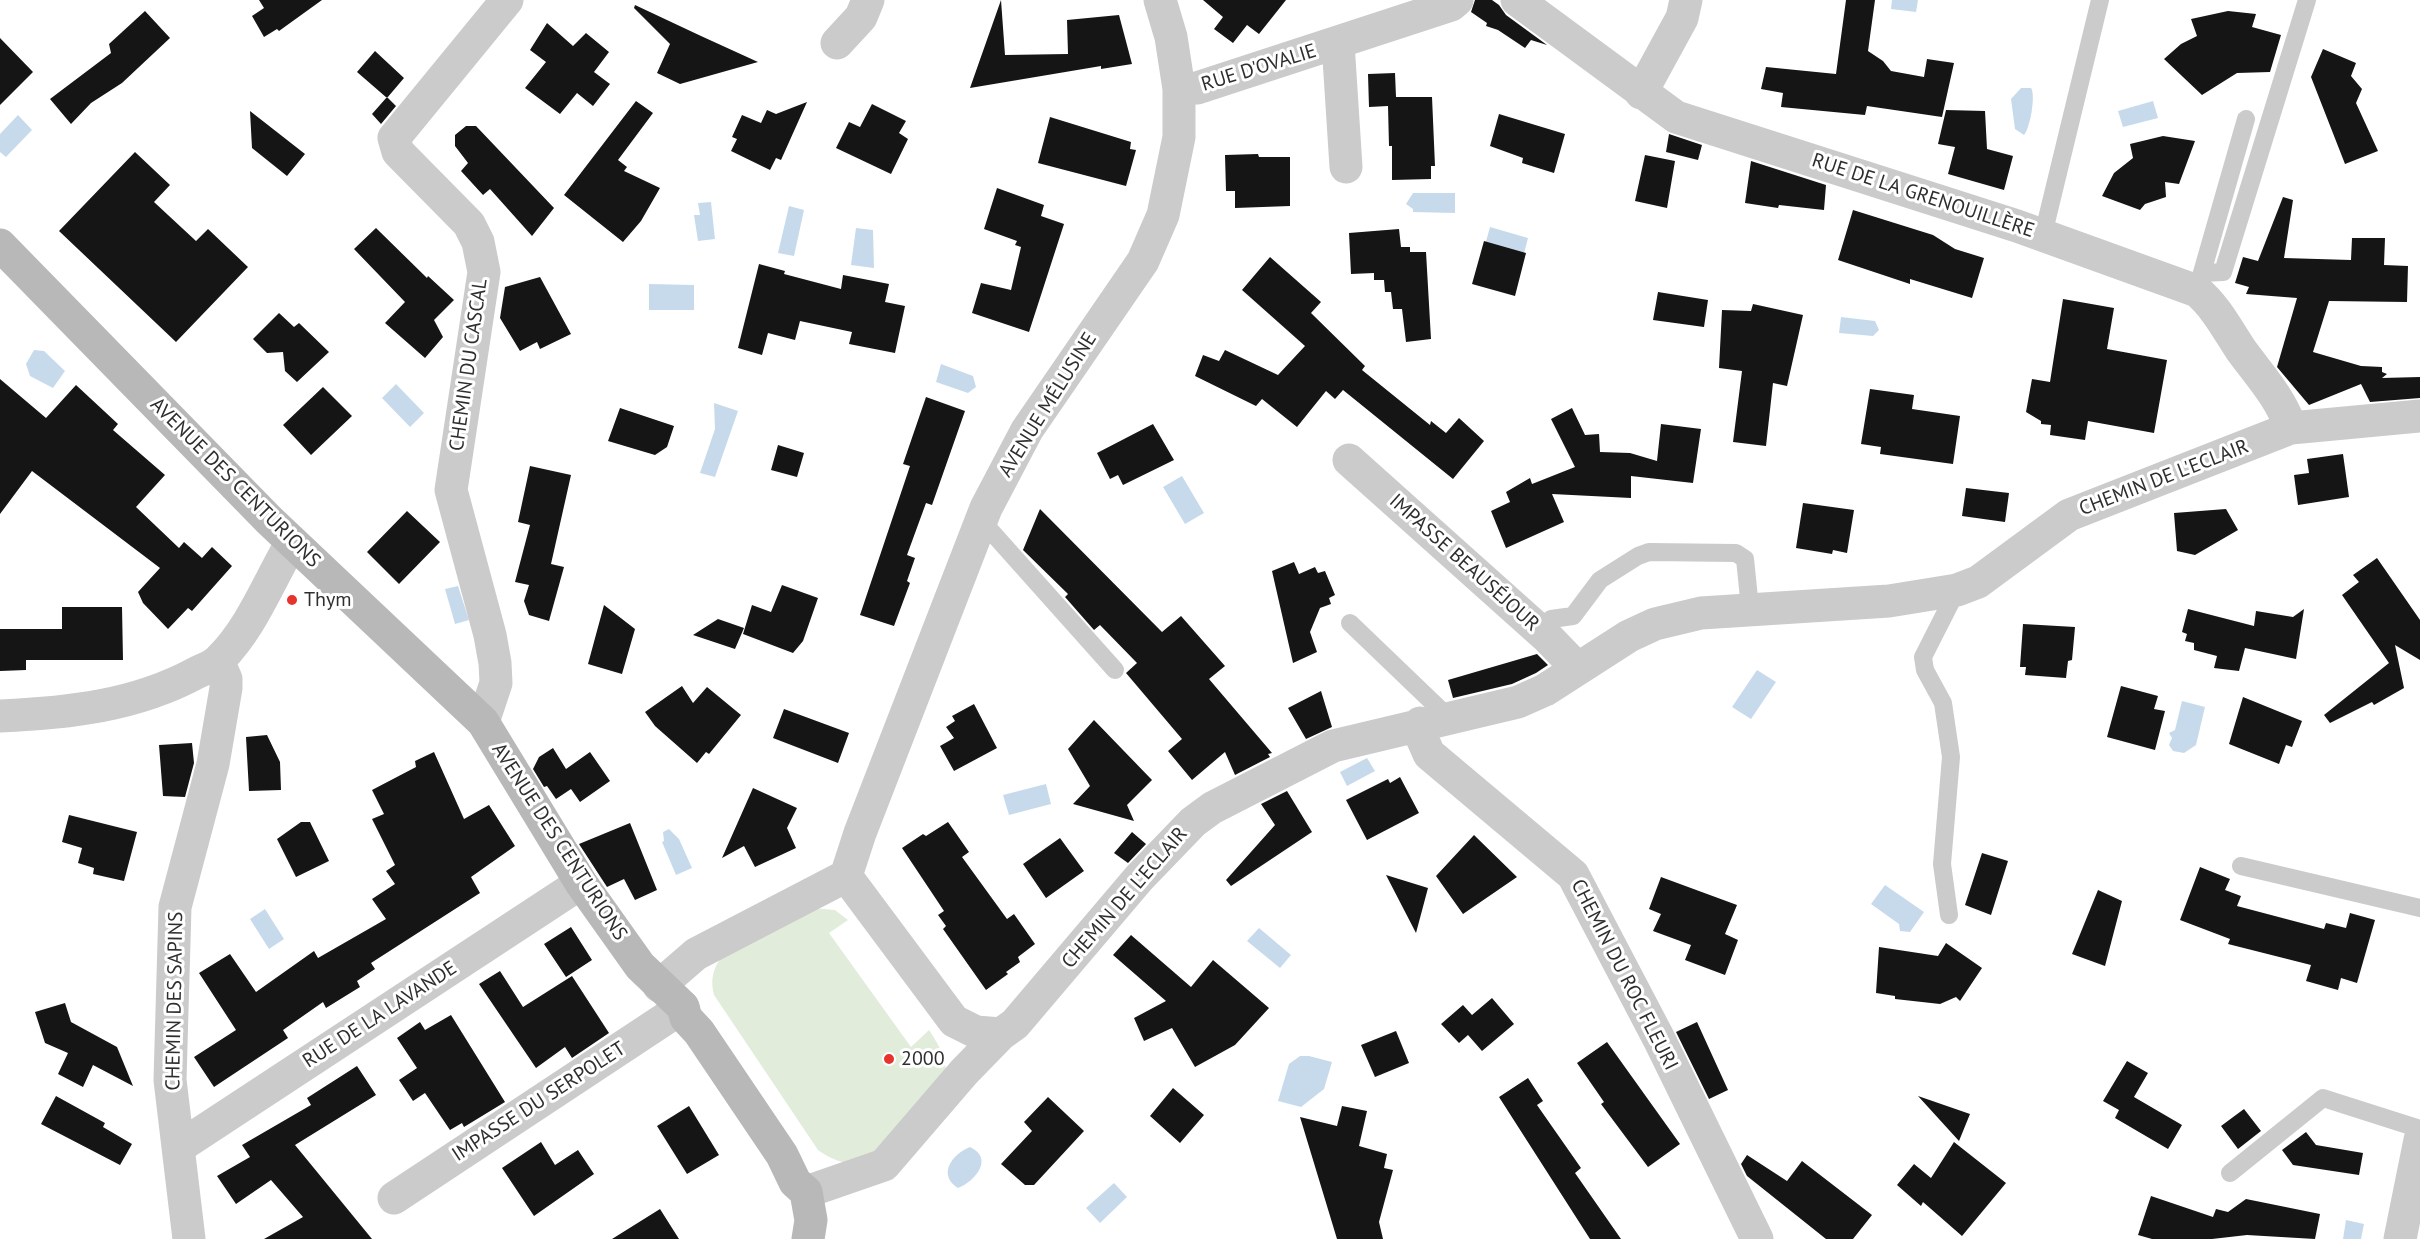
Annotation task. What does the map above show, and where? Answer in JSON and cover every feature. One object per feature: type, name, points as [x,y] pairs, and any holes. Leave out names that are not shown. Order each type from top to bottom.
[{"type":"street","name":"CHEMIN DU CASCAL","points":[[483,722],[496,683],[495,663],[490,635],[451,490],[484,272],[478,242],[469,224],[398,152],[394,138],[507,0]]},
{"type":"street","points":[[837,43],[861,17],[868,0]]},
{"type":"street","name":"AVENUE MÉLUSINE","points":[[846,876],[860,833],[981,520],[1027,430],[1143,261],[1163,215],[1179,137],[1179,89],[1171,37],[1160,0]]},
{"type":"street","name":"RUE D'OVALIE","points":[[1179,89],[1197,88],[1338,44],[1451,5],[1456,0]]},
{"type":"street","name":"RUE DE LA GRENOUILLÈRE","points":[[1517,0],[1676,117],[2043,235],[2199,282],[2243,352],[2277,396],[2291,428]]},
{"type":"street","points":[[1641,93],[1682,18],[1686,0]]},
{"type":"street","name":"RUE D'OVALIE","points":[[1338,44],[1346,167]]},
{"type":"street","name":"AVENUE DES CENTURIONS","points":[[2,254],[292,542],[483,722],[580,883],[640,966],[658,986],[683,1007],[686,1018],[699,1032],[782,1155],[795,1182],[806,1192]]},
{"type":"street","name":"CHEMIN DE L'ECLAIR","points":[[806,1192],[884,1165],[964,1072],[1000,1034],[1015,1024],[1139,878],[1193,822],[1212,808],[1333,746],[1434,720],[1518,702],[1545,690],[1629,636],[1655,624],[1701,613],[1750,608],[1889,601],[1957,590],[1978,582],[2069,515],[2291,428],[2420,416]]},
{"type":"street","name":"IMPASSE BEAUSÉJOUR","points":[[1349,460],[1540,631],[1577,668]]},
{"type":"street","points":[[0,716],[60,714],[112,704],[177,684],[218,661],[241,633],[292,542]]},
{"type":"street","name":"CHEMIN DES SAPINS","points":[[189,1239],[170,1080],[176,907],[213,764],[226,688],[226,679],[218,661]]},
{"type":"street","name":"CHEMIN DU ROC FLEURI","points":[[1434,720],[1422,738],[1429,754],[1573,875],[1659,1039],[1757,1239]]},
{"type":"street","points":[[658,986],[696,954],[846,876],[954,1021],[976,1032],[1000,1034]]},
{"type":"street","name":"RUE DE LA LAVANDE","points":[[179,1147],[580,883]]},
{"type":"street","name":"IMPASSE DU SERPOLET","points":[[394,1198],[683,1007]]},
{"type":"street","points":[[954,1021],[950,1037],[964,1072]]},
{"type":"street","points":[[2408,1232],[2420,1140]]},
{"type":"street","points":[[806,1192],[811,1220],[808,1239]]},
{"type":"lane","points":[[2043,235],[2100,0]]},
{"type":"lane","points":[[2199,282],[2223,272],[2307,0]]},
{"type":"lane","points":[[2199,282],[2246,119]]},
{"type":"lane","points":[[981,520],[1115,670]]},
{"type":"lane","points":[[1540,631],[1551,620],[1573,616],[1600,580],[1649,552],[1736,553],[1745,559],[1750,608]]},
{"type":"lane","points":[[1949,915],[1942,864],[1951,757],[1943,703],[1925,670],[1923,657],[1957,590]]},
{"type":"lane","points":[[1350,623],[1434,720]]},
{"type":"lane","points":[[2241,866],[2420,908]]},
{"type":"lane","points":[[2230,1173],[2323,1098],[2420,1129]]},
{"type":"green space","points":[[813,908],[835,910],[848,920],[829,933],[911,1047],[929,1030],[944,1060],[946,1072],[904,1123],[879,1149],[857,1162],[847,1163],[836,1160],[818,1150],[714,995],[712,984],[716,965],[722,956]]},
{"type":"water","points":[[1892,0],[1918,0],[1916,12],[1891,9]]},
{"type":"water","points":[[2021,88],[2031,88],[2033,97],[2030,119],[2024,135],[2015,129],[2011,99]]},
{"type":"water","points":[[2153,101],[2158,118],[2123,127],[2118,111]]},
{"type":"water","points":[[18,115],[32,130],[6,157],[0,152],[0,134]]},
{"type":"water","points":[[1413,193],[1455,193],[1455,213],[1413,212],[1413,209],[1406,204]]},
{"type":"water","points":[[711,202],[715,239],[698,241],[694,215],[700,215],[698,203]]},
{"type":"water","points":[[789,206],[804,210],[794,256],[778,253]]},
{"type":"water","points":[[1490,227],[1528,238],[1523,257],[1485,245]]},
{"type":"water","points":[[856,228],[873,230],[874,268],[851,265]]},
{"type":"water","points":[[649,284],[694,285],[694,310],[649,310]]},
{"type":"water","points":[[1841,317],[1875,321],[1879,330],[1873,336],[1839,333]]},
{"type":"water","points":[[34,350],[44,351],[65,371],[53,388],[30,376],[26,364]]},
{"type":"water","points":[[941,364],[973,376],[976,387],[968,393],[936,382]]},
{"type":"water","points":[[396,384],[424,413],[410,427],[382,398]]},
{"type":"water","points":[[714,403],[738,411],[715,477],[700,473],[715,429]]},
{"type":"water","points":[[1182,476],[1204,513],[1185,524],[1163,487]]},
{"type":"water","points":[[458,586],[469,620],[455,624],[445,589]]},
{"type":"water","points":[[1757,670],[1776,682],[1751,719],[1732,707]]},
{"type":"water","points":[[2182,701],[2205,707],[2196,745],[2184,753],[2173,751],[2169,745],[2172,738],[2169,733],[2175,730]]},
{"type":"water","points":[[1367,758],[1375,771],[1347,786],[1340,772]]},
{"type":"water","points":[[1046,784],[1051,804],[1009,815],[1003,795]]},
{"type":"water","points":[[669,829],[679,839],[692,868],[676,875],[662,842],[664,841],[663,832]]},
{"type":"water","points":[[1885,885],[1924,912],[1910,932],[1900,931],[1899,924],[1871,904]]},
{"type":"water","points":[[265,909],[284,939],[269,949],[250,919]]},
{"type":"water","points":[[1259,928],[1291,955],[1280,968],[1247,941]]},
{"type":"water","points":[[1300,1056],[1332,1062],[1324,1089],[1301,1107],[1278,1101],[1289,1064]]},
{"type":"water","points":[[970,1147],[981,1157],[980,1169],[971,1180],[958,1188],[948,1177],[949,1165],[963,1150]]},
{"type":"water","points":[[1114,1183],[1127,1197],[1100,1223],[1086,1208]]},
{"type":"water","points":[[2346,1220],[2364,1224],[2361,1239],[2343,1239]]},
{"type":"building","points":[[259,0],[322,0],[279,31],[277,29],[264,37],[252,16],[264,8]]},
{"type":"building","points":[[1001,0],[1005,55],[1068,54],[1067,20],[1119,15],[1132,64],[1101,69],[1101,66],[970,88]]},
{"type":"building","points":[[1203,0],[1286,0],[1259,34],[1247,25],[1233,43],[1214,29],[1223,17]]},
{"type":"building","points":[[1475,0],[1492,0],[1506,15],[1547,45],[1531,40],[1525,48],[1498,30],[1486,26],[1487,23],[1471,12]]},
{"type":"building","points":[[1846,0],[1875,0],[1868,51],[1883,61],[1891,71],[1924,77],[1927,59],[1954,63],[1942,117],[1867,106],[1865,115],[1781,107],[1783,93],[1761,89],[1766,67],[1836,74]]},
{"type":"building","points":[[635,5],[758,62],[680,84],[657,73],[670,44],[634,8]]},
{"type":"building","points":[[145,11],[170,38],[122,83],[91,103],[71,124],[50,99],[111,53],[109,44]]},
{"type":"building","points":[[2228,11],[2256,14],[2252,27],[2281,35],[2270,72],[2237,73],[2202,95],[2164,59],[2181,44],[2197,36],[2191,19]]},
{"type":"building","points":[[547,23],[573,46],[586,33],[609,52],[594,72],[610,84],[593,106],[577,93],[560,114],[525,88],[546,62],[530,50]]},
{"type":"building","points":[[0,38],[33,72],[0,105]]},
{"type":"building","points":[[2323,49],[2356,63],[2351,76],[2362,89],[2356,103],[2378,151],[2345,164],[2311,77]]},
{"type":"building","points":[[375,51],[404,78],[387,98],[357,72]]},
{"type":"building","points":[[1395,73],[1396,97],[1432,97],[1435,166],[1431,166],[1431,179],[1392,180],[1392,146],[1389,146],[1388,106],[1369,107],[1368,74]]},
{"type":"building","points":[[387,97],[396,106],[381,124],[372,114]]},
{"type":"building","points":[[636,101],[653,113],[618,160],[627,167],[624,171],[660,188],[641,221],[623,242],[564,195]]},
{"type":"building","points":[[807,102],[781,160],[776,158],[770,170],[731,151],[737,139],[732,137],[742,115],[761,123],[767,110],[776,114]]},
{"type":"building","points":[[872,104],[906,121],[899,133],[908,139],[891,174],[836,148],[849,122],[860,127]]},
{"type":"building","points":[[1946,110],[1985,111],[1987,149],[2013,156],[2004,190],[1948,174],[1955,147],[1938,144]]},
{"type":"building","points":[[250,111],[305,154],[287,176],[252,148]]},
{"type":"building","points":[[1499,114],[1565,134],[1554,173],[1522,163],[1523,158],[1490,146]]},
{"type":"building","points":[[1050,117],[1131,142],[1130,149],[1136,150],[1126,186],[1038,163]]},
{"type":"building","points":[[466,126],[476,126],[554,208],[532,236],[490,189],[483,195],[461,171],[468,163],[455,146],[455,135]]},
{"type":"building","points":[[1669,134],[1702,145],[1698,160],[1666,152]]},
{"type":"building","points":[[2163,136],[2195,141],[2179,184],[2165,182],[2166,197],[2145,204],[2140,210],[2102,196],[2114,173],[2133,158],[2130,144]]},
{"type":"building","points":[[135,152],[170,185],[154,202],[196,241],[208,229],[248,267],[176,342],[59,231]]},
{"type":"building","points":[[1258,154],[1259,157],[1290,157],[1290,206],[1235,208],[1235,191],[1226,191],[1225,155]]},
{"type":"building","points":[[1645,155],[1675,161],[1667,208],[1635,201]]},
{"type":"building","points":[[1751,161],[1826,185],[1824,210],[1779,205],[1778,208],[1745,203]]},
{"type":"building","points":[[997,188],[1044,205],[1041,216],[1064,224],[1029,332],[972,313],[981,283],[1011,290],[1021,247],[1015,245],[1017,241],[984,229]]},
{"type":"building","points":[[2283,197],[2293,200],[2284,258],[2351,260],[2352,238],[2385,238],[2384,265],[2408,266],[2407,302],[2329,301],[2313,352],[2361,366],[2382,367],[2382,372],[2387,374],[2382,378],[2420,377],[2420,398],[2370,402],[2361,384],[2309,405],[2277,367],[2297,298],[2246,294],[2249,287],[2235,283],[2243,257],[2258,261]]},
{"type":"building","points":[[1853,210],[1933,235],[1955,249],[1984,258],[1972,298],[1910,279],[1910,284],[1838,260]]},
{"type":"building","points":[[376,228],[427,278],[428,276],[454,300],[434,320],[443,337],[425,358],[385,323],[405,302],[354,249]]},
{"type":"building","points":[[1399,229],[1401,247],[1410,247],[1410,252],[1426,252],[1431,339],[1406,342],[1402,309],[1393,309],[1391,292],[1385,292],[1384,280],[1374,280],[1374,273],[1351,274],[1349,233]]},
{"type":"building","points":[[1484,241],[1526,253],[1515,296],[1472,284]]},
{"type":"building","points":[[1270,257],[1321,302],[1311,313],[1365,366],[1362,370],[1430,425],[1431,421],[1446,433],[1459,418],[1484,441],[1453,479],[1343,390],[1335,399],[1326,391],[1297,427],[1262,399],[1256,406],[1195,376],[1203,355],[1219,361],[1225,350],[1278,375],[1305,346],[1242,290]]},
{"type":"building","points":[[759,264],[785,271],[784,274],[841,289],[843,275],[889,284],[885,302],[905,306],[895,353],[849,344],[852,332],[800,321],[795,340],[768,333],[762,355],[738,348]]},
{"type":"building","points":[[540,277],[571,334],[540,349],[537,342],[520,351],[500,318],[505,287]]},
{"type":"building","points":[[1658,292],[1708,300],[1704,327],[1653,320]]},
{"type":"building","points":[[2063,299],[2114,308],[2107,349],[2167,360],[2154,433],[2088,421],[2085,440],[2050,435],[2051,425],[2041,424],[2041,421],[2026,412],[2032,379],[2050,382]]},
{"type":"building","points":[[1753,304],[1803,315],[1787,386],[1773,383],[1766,446],[1733,442],[1742,371],[1719,368],[1722,310],[1751,311]]},
{"type":"building","points":[[279,313],[294,327],[299,323],[329,352],[297,382],[285,371],[283,352],[267,353],[253,339]]},
{"type":"building","points":[[0,379],[46,418],[76,385],[118,424],[113,430],[165,475],[136,507],[179,548],[184,542],[202,558],[212,547],[232,566],[192,611],[188,608],[168,629],[143,603],[138,592],[160,568],[32,471],[0,514]]},
{"type":"building","points":[[323,387],[352,416],[311,455],[283,425]]},
{"type":"building","points":[[1870,389],[1914,395],[1912,409],[1960,416],[1953,464],[1880,454],[1881,447],[1861,444]]},
{"type":"building","points":[[926,397],[965,411],[932,505],[926,503],[907,555],[915,558],[907,581],[910,583],[894,626],[860,615],[910,466],[903,464]]},
{"type":"building","points":[[620,408],[674,426],[667,447],[655,455],[608,441]]},
{"type":"building","points":[[1572,408],[1585,435],[1599,434],[1600,452],[1630,453],[1657,461],[1661,424],[1701,429],[1693,483],[1631,476],[1631,498],[1552,494],[1564,522],[1506,548],[1491,511],[1510,502],[1506,492],[1530,478],[1532,484],[1575,467],[1551,419]]},
{"type":"building","points":[[1153,424],[1174,460],[1123,485],[1118,475],[1110,479],[1097,453]]},
{"type":"building","points":[[778,445],[804,453],[797,477],[771,470]]},
{"type":"building","points":[[2343,454],[2349,497],[2298,505],[2294,475],[2309,473],[2307,459]]},
{"type":"building","points":[[530,466],[571,475],[551,564],[564,567],[549,621],[529,615],[524,601],[529,585],[515,582],[530,525],[518,522]]},
{"type":"building","points":[[1966,488],[2009,493],[2005,522],[1962,516]]},
{"type":"building","points":[[1803,503],[1854,510],[1847,553],[1833,550],[1832,554],[1796,548]]},
{"type":"building","points":[[1040,509],[1162,632],[1181,616],[1225,666],[1209,679],[1272,753],[1268,754],[1270,757],[1235,775],[1225,752],[1192,780],[1168,751],[1182,739],[1126,673],[1137,663],[1100,625],[1094,630],[1065,597],[1068,594],[1023,550]]},
{"type":"building","points":[[2226,509],[2238,530],[2195,555],[2177,551],[2174,513]]},
{"type":"building","points":[[407,511],[440,542],[399,584],[367,552]]},
{"type":"building","points":[[2377,558],[2420,620],[2420,660],[2395,645],[2404,688],[2374,705],[2372,702],[2330,723],[2324,715],[2389,663],[2342,595],[2359,582],[2353,575]]},
{"type":"building","points":[[1294,562],[1299,574],[1315,567],[1318,573],[1325,571],[1335,595],[1329,598],[1331,604],[1320,608],[1310,632],[1317,652],[1293,663],[1272,571]]},
{"type":"building","points":[[782,585],[818,598],[803,641],[793,653],[743,634],[752,605],[771,612]]},
{"type":"building","points":[[604,605],[635,629],[622,674],[588,664]]},
{"type":"building","points":[[62,607],[122,607],[123,660],[26,660],[26,670],[0,671],[0,629],[62,629]]},
{"type":"building","points":[[2188,609],[2254,626],[2256,611],[2293,617],[2304,609],[2296,659],[2245,648],[2239,671],[2214,668],[2217,656],[2194,650],[2194,643],[2185,641],[2187,634],[2182,632]]},
{"type":"building","points":[[718,619],[744,628],[735,649],[693,635]]},
{"type":"building","points":[[2023,624],[2075,627],[2072,660],[2068,661],[2066,678],[2025,675],[2026,667],[2020,667]]},
{"type":"building","points":[[1537,654],[1548,665],[1536,673],[1512,684],[1453,698],[1448,680]]},
{"type":"building","points":[[682,686],[693,703],[707,687],[741,715],[709,754],[706,752],[697,763],[655,726],[645,712]]},
{"type":"building","points":[[2121,686],[2158,696],[2154,709],[2165,711],[2155,750],[2107,737]]},
{"type":"building","points":[[1321,691],[1332,727],[1306,739],[1288,708]]},
{"type":"building","points":[[2243,697],[2302,721],[2292,747],[2286,745],[2279,764],[2229,744]]},
{"type":"building","points":[[974,704],[997,748],[954,771],[940,746],[954,738],[946,727],[955,721],[952,716]]},
{"type":"building","points":[[784,709],[849,733],[838,763],[773,738]]},
{"type":"building","points":[[1094,720],[1152,780],[1127,805],[1134,821],[1073,804],[1090,786],[1068,749]]},
{"type":"building","points":[[267,735],[280,762],[281,790],[249,791],[246,737]]},
{"type":"building","points":[[192,743],[194,763],[185,797],[163,796],[159,745]]},
{"type":"building","points":[[553,748],[566,769],[590,752],[610,781],[580,802],[571,789],[556,799],[547,786],[544,787],[533,769],[539,757]]},
{"type":"building","points":[[434,752],[464,819],[489,805],[515,846],[471,877],[480,893],[371,963],[375,969],[357,981],[360,987],[326,1008],[323,1002],[283,1030],[288,1038],[214,1087],[194,1057],[236,1030],[199,973],[230,954],[256,992],[314,951],[318,958],[386,919],[372,899],[395,884],[386,871],[395,865],[372,819],[384,814],[372,790],[416,767],[415,761]]},
{"type":"building","points":[[1400,777],[1419,813],[1367,840],[1346,800],[1388,779],[1390,783]]},
{"type":"building","points":[[753,788],[797,808],[787,828],[796,848],[755,867],[744,846],[722,858]]},
{"type":"building","points":[[1287,791],[1312,832],[1231,886],[1226,880],[1275,825],[1261,804]]},
{"type":"building","points":[[69,815],[137,832],[124,881],[93,874],[94,868],[78,863],[82,848],[62,842]]},
{"type":"building","points":[[301,822],[310,822],[329,861],[296,877],[277,839]]},
{"type":"building","points":[[948,822],[969,852],[962,857],[1007,919],[1014,914],[1035,944],[1018,957],[1020,962],[1006,972],[1008,974],[986,990],[943,929],[946,926],[938,915],[944,911],[902,848],[923,834],[926,836]]},
{"type":"building","points":[[630,823],[657,890],[635,900],[624,879],[607,887],[579,844]]},
{"type":"building","points":[[1132,832],[1146,844],[1128,863],[1114,853]]},
{"type":"building","points":[[1474,835],[1517,877],[1463,914],[1436,876]]},
{"type":"building","points":[[1060,838],[1084,871],[1046,898],[1023,864]]},
{"type":"building","points":[[1982,853],[2008,861],[1991,915],[1965,905]]},
{"type":"building","points":[[2200,867],[2230,879],[2225,890],[2241,896],[2237,906],[2324,929],[2326,923],[2346,928],[2350,913],[2375,920],[2357,983],[2341,978],[2338,990],[2306,981],[2311,965],[2228,944],[2230,939],[2180,920]]},
{"type":"building","points":[[1386,875],[1428,888],[1416,933]]},
{"type":"building","points":[[1661,877],[1737,905],[1725,934],[1738,940],[1725,975],[1685,960],[1691,945],[1653,931],[1661,914],[1649,909]]},
{"type":"building","points":[[2098,890],[2122,901],[2105,966],[2072,954]]},
{"type":"building","points":[[571,927],[592,960],[566,977],[544,944]]},
{"type":"building","points":[[1131,935],[1191,987],[1213,960],[1269,1008],[1235,1045],[1195,1067],[1172,1028],[1144,1041],[1134,1018],[1166,1001],[1113,955]]},
{"type":"building","points":[[1946,943],[1982,968],[1960,1001],[1956,997],[1940,1004],[1895,999],[1895,996],[1876,993],[1879,947],[1938,956]]},
{"type":"building","points":[[500,971],[523,1007],[572,976],[609,1033],[572,1058],[565,1047],[536,1068],[479,984]]},
{"type":"building","points":[[1492,998],[1514,1024],[1482,1051],[1468,1035],[1459,1043],[1441,1024],[1463,1005],[1472,1015]]},
{"type":"building","points":[[65,1003],[71,1022],[117,1047],[133,1086],[93,1065],[83,1087],[58,1074],[68,1053],[45,1043],[35,1012]]},
{"type":"building","points":[[451,1015],[505,1102],[464,1127],[462,1123],[450,1130],[425,1093],[413,1101],[399,1080],[417,1068],[397,1038],[420,1022],[425,1030]]},
{"type":"building","points":[[1697,1022],[1728,1090],[1709,1099],[1676,1032]]},
{"type":"building","points":[[1396,1031],[1409,1063],[1375,1077],[1361,1045]]},
{"type":"building","points":[[1607,1042],[1680,1144],[1648,1167],[1601,1104],[1604,1102],[1577,1063]]},
{"type":"building","points":[[2127,1061],[2148,1073],[2134,1097],[2182,1125],[2168,1149],[2115,1118],[2119,1110],[2103,1101]]},
{"type":"building","points":[[357,1066],[376,1095],[295,1145],[372,1239],[264,1239],[303,1217],[271,1180],[236,1204],[217,1176],[250,1157],[242,1145],[311,1105],[307,1098]]},
{"type":"building","points":[[1528,1078],[1543,1101],[1537,1105],[1581,1168],[1575,1173],[1621,1239],[1590,1239],[1499,1097]]},
{"type":"building","points":[[1173,1088],[1204,1115],[1180,1143],[1150,1116]]},
{"type":"building","points":[[56,1096],[105,1123],[103,1127],[132,1144],[120,1165],[41,1124]]},
{"type":"building","points":[[1918,1096],[1970,1114],[1959,1141]]},
{"type":"building","points":[[1048,1097],[1084,1131],[1034,1185],[1025,1185],[1001,1164],[1032,1131],[1024,1122]]},
{"type":"building","points":[[689,1106],[719,1155],[687,1174],[657,1126]]},
{"type":"building","points":[[1342,1106],[1367,1111],[1359,1146],[1387,1154],[1384,1168],[1393,1170],[1379,1222],[1383,1239],[1337,1239],[1300,1117],[1337,1126]]},
{"type":"building","points":[[2244,1109],[2261,1131],[2238,1149],[2221,1126]]},
{"type":"building","points":[[2306,1132],[2316,1145],[2363,1153],[2359,1175],[2293,1165],[2282,1150]]},
{"type":"building","points":[[541,1142],[555,1165],[578,1150],[594,1174],[534,1216],[502,1168]]},
{"type":"building","points":[[1954,1142],[2006,1183],[1962,1236],[1923,1202],[1921,1206],[1897,1185],[1914,1164],[1931,1178]]},
{"type":"building","points":[[1747,1155],[1787,1181],[1802,1161],[1872,1215],[1853,1239],[1826,1239],[1747,1176],[1741,1164]]},
{"type":"building","points":[[2151,1196],[2213,1217],[2216,1209],[2228,1212],[2246,1199],[2320,1214],[2315,1239],[2247,1235],[2212,1239],[2152,1239],[2138,1235]]},
{"type":"building","points":[[660,1209],[679,1239],[612,1239]]},
{"type":"place","name":"Thym","points":[[292,600]]},
{"type":"place","name":"2000","points":[[889,1059]]}]
